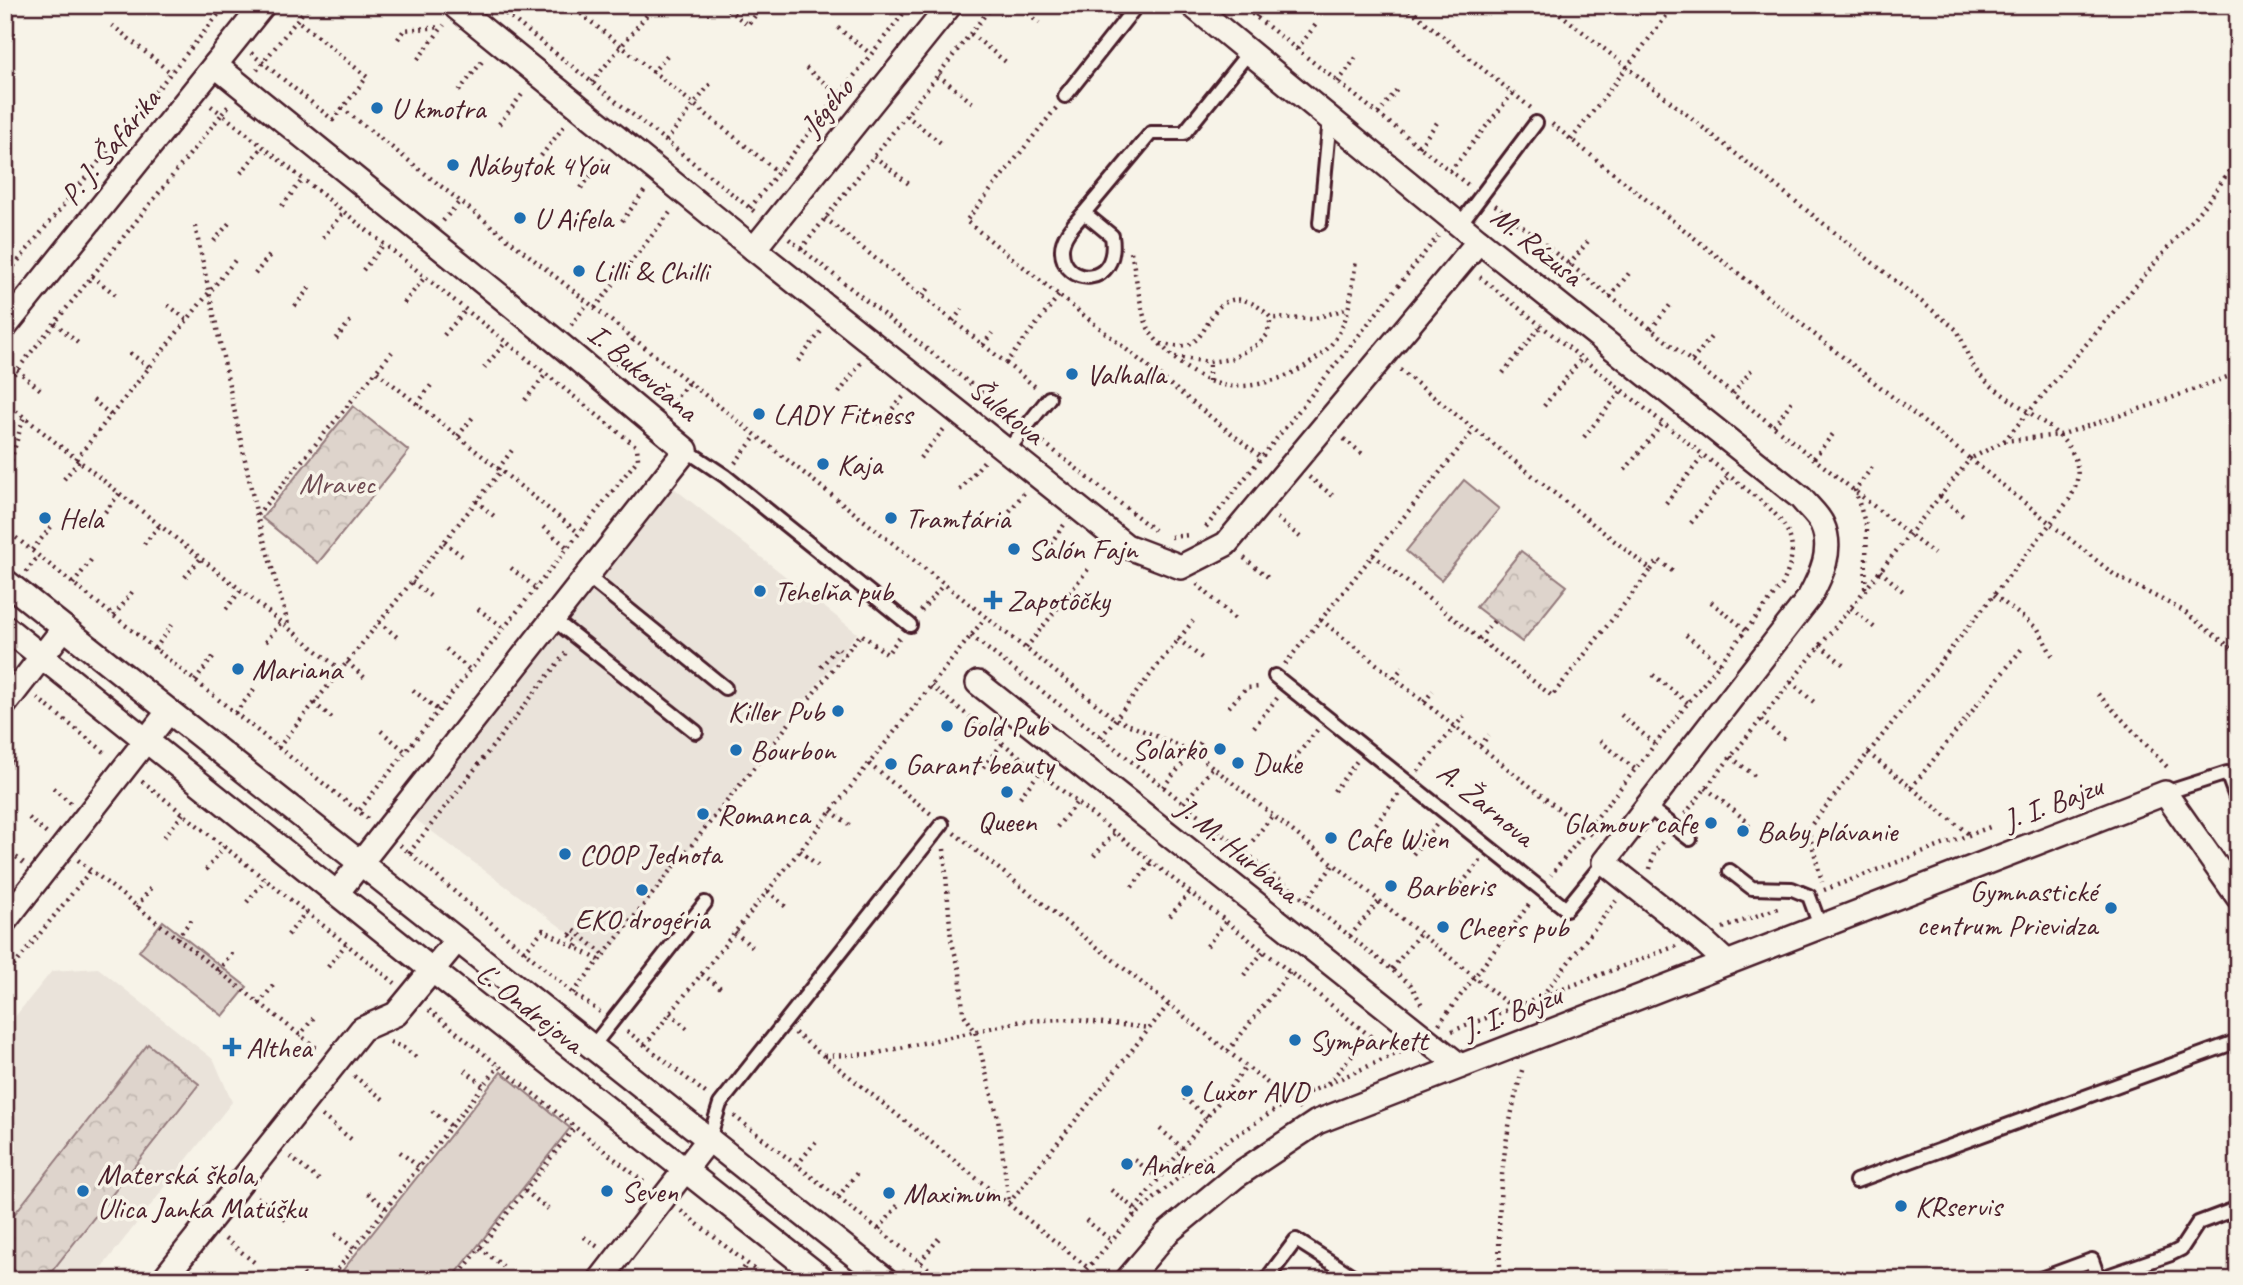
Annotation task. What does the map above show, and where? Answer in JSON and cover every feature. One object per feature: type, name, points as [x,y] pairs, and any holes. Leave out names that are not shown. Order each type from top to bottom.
[{"type":"street","name":"P. J. Šafárika","points":[[5,327],[263,5]]},
{"type":"street","name":"Jégého","points":[[754,249],[950,5]]},
{"type":"street","name":"M. Rázusa","points":[[1192,5],[1479,241],[1801,498],[1822,524],[1827,545]]},
{"type":"street","name":"Šulekova","points":[[457,8],[783,272],[997,454],[1126,546],[1181,567],[1226,544],[1479,241]]},
{"type":"street","name":"I. Bukovčana","points":[[215,65],[603,379],[686,450],[361,863]]},
{"type":"street","name":"A. Žarnova","points":[[1608,857],[1809,598],[1823,573],[1827,545]]},
{"type":"street","name":"Ľ. Ondrejova","points":[[5,581],[886,1280]]},
{"type":"street","name":"Ľ. Ondrejova","points":[[5,627],[824,1280]]},
{"type":"street","points":[[5,704],[64,628]]},
{"type":"street","name":"J. M. Hurbana","points":[[978,682],[1460,1066]]},
{"type":"street","points":[[5,921],[169,711]]},
{"type":"street","points":[[2175,790],[2238,897]]},
{"type":"street","name":"J. I. Bajzu","points":[[1127,1280],[1167,1233],[1216,1192],[1317,1122],[2175,790]]},
{"type":"street","points":[[1608,857],[1633,885],[1707,930],[1726,962]]},
{"type":"street","points":[[337,893],[361,863]]},
{"type":"street","points":[[163,1280],[362,1029],[396,1014],[457,940]]},
{"type":"street","points":[[600,1280],[709,1139]]},
{"type":"lane","points":[[1065,96],[1138,5]]},
{"type":"lane","points":[[1084,213],[1112,236],[1114,249],[1110,264],[1097,276],[1079,276],[1067,267],[1061,250],[1068,232],[1151,133],[1184,133],[1249,52]]},
{"type":"lane","points":[[1320,223],[1330,118]]},
{"type":"lane","points":[[1460,224],[1539,120]]},
{"type":"lane","points":[[997,454],[1049,398]]},
{"type":"lane","points":[[686,450],[725,477],[910,625]]},
{"type":"lane","points":[[587,576],[725,688]]},
{"type":"lane","points":[[553,619],[695,732]]},
{"type":"lane","name":"A. Žarnova","points":[[1275,676],[1566,909],[1608,857]]},
{"type":"lane","points":[[2175,790],[2227,773],[2238,803]]},
{"type":"lane","points":[[1647,806],[1690,839]]},
{"type":"lane","points":[[709,1139],[720,1104],[942,824]]},
{"type":"lane","points":[[1730,871],[1752,888],[1793,889],[1809,896],[1820,926]]},
{"type":"lane","points":[[592,1047],[705,903]]},
{"type":"lane","points":[[1856,1181],[2238,1041]]},
{"type":"lane","points":[[2038,1280],[2092,1260],[2099,1280],[2171,1254],[2181,1248],[2199,1223],[2238,1208]]},
{"type":"lane","points":[[1266,1280],[1296,1240],[1359,1280]]},
{"type":"lane","points":[[2171,1254],[2176,1268]]},
{"type":"path","points":[[5,277],[226,5]]},
{"type":"path","points":[[5,385],[309,5]]},
{"type":"path","points":[[570,5],[778,172]]},
{"type":"path","points":[[592,82],[655,5]]},
{"type":"path","points":[[723,5],[748,25],[764,5]]},
{"type":"path","points":[[892,5],[903,14]]},
{"type":"path","points":[[731,231],[910,5]]},
{"type":"path","points":[[783,272],[993,5]]},
{"type":"path","points":[[1017,5],[1039,23]]},
{"type":"path","points":[[1241,5],[1934,554]]},
{"type":"path","points":[[1256,16],[1264,5]]},
{"type":"path","points":[[1404,5],[1533,109]]},
{"type":"path","points":[[1549,5],[1957,330],[1980,376],[2060,435],[2072,453],[2079,473],[2078,487],[2050,524],[1808,829],[1824,891]]},
{"type":"path","points":[[1571,140],[1675,5]]},
{"type":"path","points":[[235,40],[333,120],[368,75],[298,20]]},
{"type":"path","points":[[1297,49],[1317,23]]},
{"type":"path","points":[[112,25],[171,73]]},
{"type":"path","points":[[398,38],[404,30],[442,26],[418,59]]},
{"type":"path","points":[[838,28],[871,54]]},
{"type":"path","points":[[971,34],[1007,63]]},
{"type":"path","points":[[652,73],[670,52]]},
{"type":"path","points":[[1338,82],[1358,55]]},
{"type":"path","points":[[459,91],[484,60]]},
{"type":"path","points":[[806,68],[839,95]]},
{"type":"path","points":[[938,75],[974,104]]},
{"type":"path","points":[[666,141],[710,84]]},
{"type":"path","points":[[1378,114],[1399,87]]},
{"type":"path","points":[[499,124],[524,91]]},
{"type":"path","points":[[1450,171],[1513,93]]},
{"type":"path","points":[[342,108],[1115,719],[1194,751],[1513,1007],[1535,1038],[1510,1111],[1500,1183],[1501,1280]]},
{"type":"path","points":[[5,529],[358,811],[638,459],[637,447],[222,114]]},
{"type":"path","points":[[906,115],[942,144]]},
{"type":"path","points":[[1419,146],[1439,120]]},
{"type":"path","points":[[1539,120],[1571,140],[2116,576],[2182,610],[2238,653]]},
{"type":"path","points":[[541,156],[566,124]]},
{"type":"path","points":[[242,173],[262,147]]},
{"type":"path","points":[[581,188],[606,156]]},
{"type":"path","points":[[874,156],[910,185]]},
{"type":"path","points":[[2004,441],[2212,196],[2238,158]]},
{"type":"path","points":[[282,206],[303,179]]},
{"type":"path","points":[[622,220],[647,188]]},
{"type":"path","points":[[450,213],[460,201]]},
{"type":"path","points":[[595,308],[673,209]]},
{"type":"path","points":[[323,238],[343,212]]},
{"type":"path","points":[[825,218],[1049,398]]},
{"type":"path","points":[[214,241],[230,222]]},
{"type":"path","points":[[195,226],[257,516],[290,629]]},
{"type":"path","points":[[1112,236],[1130,248],[1149,330],[1183,367],[1209,381],[1229,386],[1248,386],[1290,375],[1326,349],[1342,328],[1356,260]]},
{"type":"path","points":[[1569,265],[1590,240]]},
{"type":"path","points":[[363,270],[384,244]]},
{"type":"path","points":[[255,274],[270,255]]},
{"type":"path","points":[[64,480],[111,415],[236,259]]},
{"type":"path","points":[[1610,297],[1630,272]]},
{"type":"path","points":[[92,276],[117,296]]},
{"type":"path","points":[[404,303],[425,277]]},
{"type":"path","points":[[1427,1040],[1586,830],[1782,585],[1792,566],[1791,542],[1784,522],[1480,277]]},
{"type":"path","points":[[923,296],[931,285]]},
{"type":"path","points":[[295,306],[310,287]]},
{"type":"path","points":[[1006,363],[1060,294]]},
{"type":"path","points":[[1160,344],[1186,346],[1198,339],[1213,313],[1228,302],[1242,298],[1253,302],[1271,318],[1312,319],[1347,309]]},
{"type":"path","points":[[578,315],[588,303]]},
{"type":"path","points":[[1651,329],[1671,304]]},
{"type":"path","points":[[168,305],[187,320]]},
{"type":"path","points":[[953,320],[962,309]]},
{"type":"path","points":[[444,335],[466,310]]},
{"type":"path","points":[[1173,356],[1209,362],[1231,359],[1260,343],[1267,335],[1271,318]]},
{"type":"path","points":[[336,339],[351,320]]},
{"type":"path","points":[[55,323],[79,344]]},
{"type":"path","points":[[1503,373],[1541,326]]},
{"type":"path","points":[[798,361],[823,328]]},
{"type":"path","points":[[983,345],[992,333]]},
{"type":"path","points":[[1692,361],[1711,337]]},
{"type":"path","points":[[603,379],[634,340]]},
{"type":"path","points":[[484,368],[506,342]]},
{"type":"path","points":[[257,516],[391,352]]},
{"type":"path","points":[[130,353],[149,367]]},
{"type":"path","points":[[1382,357],[1651,570]]},
{"type":"path","points":[[1544,405],[1582,358]]},
{"type":"path","points":[[839,393],[863,360]]},
{"type":"path","points":[[1209,362],[1209,381]]},
{"type":"path","points":[[1733,394],[1752,369]]},
{"type":"path","points":[[17,370],[42,391]]},
{"type":"path","points":[[377,372],[579,533]]},
{"type":"path","points":[[1541,997],[1624,890],[1648,876],[1654,853],[1674,827],[1970,459],[2004,441],[2060,435],[2238,373]]},
{"type":"path","points":[[525,400],[546,374]]},
{"type":"path","points":[[417,404],[432,384]]},
{"type":"path","points":[[1584,437],[1622,390]]},
{"type":"path","points":[[880,425],[905,393]]},
{"type":"path","points":[[93,400],[111,415]]},
{"type":"path","points":[[1774,426],[1792,401]]},
{"type":"path","points":[[5,402],[341,670]]},
{"type":"path","points":[[5,481],[24,416]]},
{"type":"path","points":[[458,436],[473,417]]},
{"type":"path","points":[[1625,470],[1663,423]]},
{"type":"path","points":[[920,458],[946,426]]},
{"type":"path","points":[[1229,707],[1245,688],[1261,687],[1275,676],[1474,430]]},
{"type":"path","points":[[1814,458],[1833,434]]},
{"type":"path","points":[[725,477],[756,436]]},
{"type":"path","points":[[1340,436],[1365,456]]},
{"type":"path","points":[[278,748],[476,501],[513,449]]},
{"type":"path","points":[[960,490],[997,454]]},
{"type":"path","points":[[1666,503],[1704,455]]},
{"type":"path","points":[[1855,490],[1873,466]]},
{"type":"path","points":[[1691,523],[1729,475]]},
{"type":"path","points":[[1308,476],[1333,496]]},
{"type":"path","points":[[1001,522],[1027,489]]},
{"type":"path","points":[[1855,490],[1867,529],[1866,589]]},
{"type":"path","points":[[105,513],[120,493]]},
{"type":"path","points":[[1940,496],[1964,517]]},
{"type":"path","points":[[476,501],[494,516]]},
{"type":"path","points":[[1275,517],[1300,537]]},
{"type":"path","points":[[1042,555],[1067,521]]},
{"type":"path","points":[[144,544],[160,525]]},
{"type":"path","points":[[32,550],[51,527]]},
{"type":"path","points":[[543,527],[568,548]]},
{"type":"path","points":[[443,542],[462,556]]},
{"type":"path","points":[[1373,555],[1552,696],[1659,560],[1676,574]]},
{"type":"path","points":[[1243,557],[1268,577]]},
{"type":"path","points":[[185,577],[201,558]]},
{"type":"path","points":[[73,584],[91,560]]},
{"type":"path","points":[[511,568],[536,588]]},
{"type":"path","points":[[1027,648],[1089,568]]},
{"type":"path","points":[[1880,571],[1904,592]]},
{"type":"path","points":[[411,582],[430,596]]},
{"type":"path","points":[[573,993],[861,634],[887,654],[943,585]]},
{"type":"path","points":[[226,609],[241,590]]},
{"type":"path","points":[[114,616],[132,592]]},
{"type":"path","points":[[1994,595],[2038,629],[2053,657]]},
{"type":"path","points":[[1210,598],[1235,619]]},
{"type":"path","points":[[1711,602],[1746,630]]},
{"type":"path","points":[[1851,608],[1875,628]]},
{"type":"path","points":[[478,609],[504,628]]},
{"type":"path","points":[[645,1045],[985,618]]},
{"type":"path","points":[[1321,620],[1586,830],[1608,857]]},
{"type":"path","points":[[1101,737],[1193,621]]},
{"type":"path","points":[[1479,639],[1493,621]]},
{"type":"path","points":[[266,642],[281,622]]},
{"type":"path","points":[[379,622],[397,637]]},
{"type":"path","points":[[155,649],[173,625]]},
{"type":"path","points":[[1686,635],[1720,663]]},
{"type":"path","points":[[971,636],[1411,985]]},
{"type":"path","points":[[409,853],[578,639]]},
{"type":"path","points":[[1178,639],[1203,659]]},
{"type":"path","points":[[1820,645],[1845,666]]},
{"type":"path","points":[[1911,788],[2024,646]]},
{"type":"path","points":[[821,667],[837,647],[845,654]]},
{"type":"path","points":[[446,649],[470,670]]},
{"type":"path","points":[[195,681],[213,657]]},
{"type":"path","points":[[347,662],[365,678]]},
{"type":"path","points":[[1394,678],[1403,667]]},
{"type":"path","points":[[1653,675],[1688,703]]},
{"type":"path","points":[[1791,682],[1815,703]]},
{"type":"path","points":[[20,685],[768,1280]]},
{"type":"path","points":[[931,686],[1370,1036],[1324,1087]]},
{"type":"path","points":[[1254,727],[1287,686]]},
{"type":"path","points":[[235,713],[254,690]]},
{"type":"path","points":[[413,690],[438,710]]},
{"type":"path","points":[[1424,702],[1433,691]]},
{"type":"path","points":[[2098,694],[2175,790]]},
{"type":"path","points":[[314,703],[332,718]]},
{"type":"path","points":[[1621,715],[1656,744]]},
{"type":"path","points":[[1294,759],[1327,718]]},
{"type":"path","points":[[1760,720],[1786,740]]},
{"type":"path","points":[[381,731],[406,751]]},
{"type":"path","points":[[1480,746],[1489,735]]},
{"type":"path","points":[[1163,787],[1202,741]]},
{"type":"path","points":[[1600,741],[1635,769]]},
{"type":"path","points":[[983,767],[1003,743]]},
{"type":"path","points":[[1334,791],[1367,749]]},
{"type":"path","points":[[1868,753],[1970,835]]},
{"type":"path","points":[[5,757],[14,764]]},
{"type":"path","points":[[1731,757],[1756,777]]},
{"type":"path","points":[[869,764],[1317,1122]]},
{"type":"path","points":[[1184,803],[1213,766]]},
{"type":"path","points":[[1020,797],[1040,772]]},
{"type":"path","points":[[1706,788],[1749,823],[1748,825]]},
{"type":"path","points":[[1057,827],[1077,802]]},
{"type":"path","points":[[831,811],[852,827]]},
{"type":"path","points":[[1413,854],[1446,813]]},
{"type":"path","points":[[164,837],[183,814]]},
{"type":"path","points":[[1244,852],[1273,815]]},
{"type":"path","points":[[942,824],[951,939],[960,972],[963,1013],[975,1031],[998,1118],[1009,1203]]},
{"type":"path","points":[[1077,1280],[1131,1219],[1172,1183],[1214,1150],[1289,1101],[1427,1040],[1707,930],[1723,928],[1990,827]]},
{"type":"path","points":[[1094,856],[1115,832]]},
{"type":"path","points":[[396,842],[573,993],[613,1020],[943,1280]]},
{"type":"path","points":[[62,847],[299,1036],[336,1062]]},
{"type":"path","points":[[206,870],[224,847]]},
{"type":"path","points":[[1457,889],[1490,848]]},
{"type":"path","points":[[800,851],[820,867]]},
{"type":"path","points":[[1132,887],[1152,862]]},
{"type":"path","points":[[1306,901],[1334,864]]},
{"type":"path","points":[[5,977],[91,870]]},
{"type":"path","points":[[247,902],[265,880]]},
{"type":"path","points":[[137,906],[152,886]]},
{"type":"path","points":[[768,891],[787,908]]},
{"type":"path","points":[[1170,916],[1189,892]]},
{"type":"path","points":[[1350,936],[1380,900]]},
{"type":"path","points":[[288,935],[306,912]]},
{"type":"path","points":[[177,938],[193,918]]},
{"type":"path","points":[[1207,946],[1226,921]]},
{"type":"path","points":[[1707,930],[1723,928]]},
{"type":"path","points":[[524,953],[543,930],[598,960]]},
{"type":"path","points":[[576,948],[579,943],[570,935],[570,930],[574,930],[603,954]]},
{"type":"path","points":[[735,932],[754,948]]},
{"type":"path","points":[[1392,970],[1420,933]]},
{"type":"path","points":[[327,967],[346,944]]},
{"type":"path","points":[[218,971],[234,950]]},
{"type":"path","points":[[1244,975],[1264,951]]},
{"type":"path","points":[[1228,1051],[1290,972]]},
{"type":"path","points":[[702,974],[722,989]]},
{"type":"path","points":[[259,1003],[275,983]]},
{"type":"path","points":[[1009,1203],[1169,1004]]},
{"type":"path","points":[[670,1013],[690,1030]]},
{"type":"path","points":[[299,1036],[316,1015]]},
{"type":"path","points":[[824,1056],[873,1054],[1022,1021],[1065,1018],[1150,1028]]},
{"type":"path","points":[[783,1024],[1087,1267]]},
{"type":"path","points":[[404,1048],[416,1058]]},
{"type":"path","points":[[329,1280],[499,1066]]},
{"type":"path","points":[[1131,1219],[1135,1209],[1247,1066]]},
{"type":"path","points":[[465,1070],[483,1085]]},
{"type":"path","points":[[372,1090],[383,1099]]},
{"type":"path","points":[[1184,1098],[1207,1117]]},
{"type":"path","points":[[432,1111],[451,1126]]},
{"type":"path","points":[[455,1280],[575,1127]]},
{"type":"path","points":[[1160,1129],[1183,1148]]},
{"type":"path","points":[[340,1130],[351,1139]]},
{"type":"path","points":[[797,1165],[817,1140]]},
{"type":"path","points":[[400,1152],[419,1167]]},
{"type":"path","points":[[1135,1160],[1159,1179]]},
{"type":"path","points":[[307,1171],[319,1180]]},
{"type":"path","points":[[838,1197],[857,1173]]},
{"type":"path","points":[[1111,1190],[1135,1209]]},
{"type":"path","points":[[525,1191],[548,1209]]},
{"type":"path","points":[[368,1193],[386,1208]]},
{"type":"path","points":[[879,1230],[898,1205]]},
{"type":"path","points":[[275,1212],[287,1221]]},
{"type":"path","points":[[1086,1220],[1112,1241]]},
{"type":"path","points":[[335,1234],[354,1249]]},
{"type":"path","points":[[584,1237],[596,1246]]},
{"type":"path","points":[[920,1262],[939,1238]]},
{"type":"path","points":[[480,1248],[503,1266]]},
{"type":"path","points":[[243,1253],[254,1262]]},
{"type":"path","points":[[735,1280],[748,1264]]},
{"type":"path","points":[[972,1280],[979,1270]]},
{"type":"path","points":[[303,1274],[309,1280]]},
{"type":"shaded area","points":[[670,485],[857,633],[604,959],[407,813]]},
{"type":"shaded area","name":"Materská škola, Ulica Janka Matúšku","points":[[98,968],[214,1060],[232,1102],[92,1280],[5,1280],[5,1029],[52,971]]},
{"type":"green space","name":"Mravec","points":[[353,406],[409,451],[318,563],[262,518]]},
{"type":"green space","points":[[1464,480],[1499,509],[1441,580],[1406,551]]},
{"type":"green space","points":[[1521,551],[1567,586],[1522,642],[1476,607]]},
{"type":"green space","points":[[163,921],[247,987],[223,1016],[139,951]]},
{"type":"green space","points":[[148,1044],[199,1084],[45,1280],[5,1280],[5,1226]]},
{"type":"green space","points":[[501,1072],[570,1128],[451,1280],[335,1280]]},
{"type":"place","name":"U kmotra","points":[[377,108]]},
{"type":"place","name":"Nábytok 4You","points":[[453,165]]},
{"type":"place","name":"U Aifela","points":[[520,218]]},
{"type":"place","name":"Lilli & Chilli","points":[[579,271]]},
{"type":"place","name":"Valhalla","points":[[1072,374]]},
{"type":"place","name":"LADY Fitness","points":[[759,414]]},
{"type":"place","name":"Kaja","points":[[823,464]]},
{"type":"place","name":"Hela","points":[[45,518]]},
{"type":"place","name":"Tramtária","points":[[891,518]]},
{"type":"place","name":"Salón Fajn","points":[[1014,549]]},
{"type":"place","name":"Tehelňa pub","points":[[760,591]]},
{"type":"place","name":"Zapotôčky","points":[[993,600]]},
{"type":"place","name":"Mariana","points":[[238,669]]},
{"type":"place","name":"Killer Pub","points":[[838,711]]},
{"type":"place","name":"Gold Pub","points":[[947,726]]},
{"type":"place","name":"Solarko","points":[[1220,749]]},
{"type":"place","name":"Bourbon","points":[[736,750]]},
{"type":"place","name":"Duke","points":[[1238,763]]},
{"type":"place","name":"Garant beauty","points":[[891,764]]},
{"type":"place","name":"Queen","points":[[1007,792]]},
{"type":"place","name":"Romanca","points":[[703,814]]},
{"type":"place","name":"Glamour cafe","points":[[1711,823]]},
{"type":"place","name":"Baby plávanie","points":[[1743,831]]},
{"type":"place","name":"Cafe Wien","points":[[1331,838]]},
{"type":"place","name":"COOP Jednota","points":[[565,854]]},
{"type":"place","name":"Barberis","points":[[1391,886]]},
{"type":"place","name":"EKO drogéria","points":[[642,890]]},
{"type":"place","name":"Gymnastické centrum Prievidza","points":[[2111,908]]},
{"type":"place","name":"Cheers pub","points":[[1443,927]]},
{"type":"place","name":"Symparkett","points":[[1295,1040]]},
{"type":"place","name":"Althea","points":[[232,1047]]},
{"type":"place","name":"Luxor AVD","points":[[1187,1091]]},
{"type":"place","name":"Andrea","points":[[1127,1164]]},
{"type":"place","name":"Materská škola, Ulica Janka Matúšku","points":[[83,1191]]},
{"type":"place","name":"Seven","points":[[607,1191]]},
{"type":"place","name":"Maximum","points":[[889,1193]]},
{"type":"place","name":"KRservis","points":[[1901,1206]]}]
